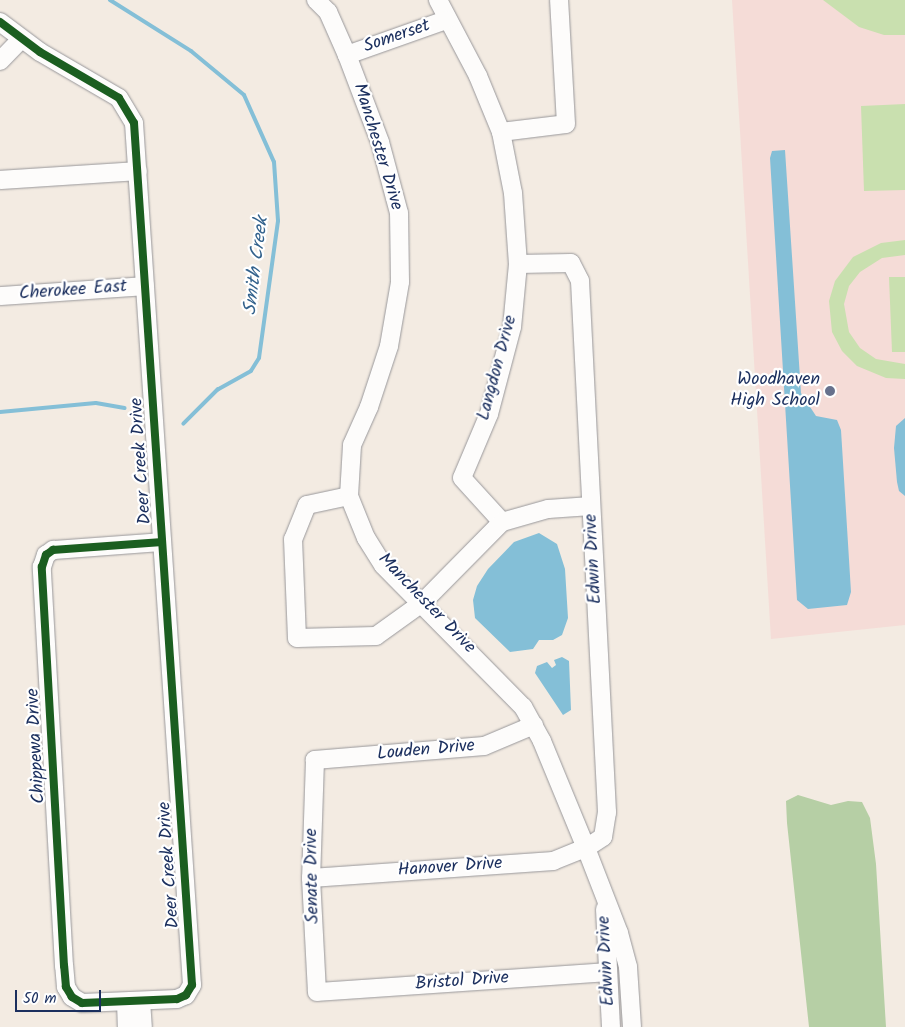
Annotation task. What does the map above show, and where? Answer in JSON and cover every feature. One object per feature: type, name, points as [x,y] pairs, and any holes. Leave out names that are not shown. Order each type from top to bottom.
[{"type":"street","name":"Manchester Drive","points":[[316,0],[328,12],[347,55],[380,142],[399,213],[400,282],[389,346],[369,407],[352,446],[349,496],[366,538],[384,565],[511,691],[534,725],[586,848]]},
{"type":"street","name":"Langdon Drive","points":[[438,0],[446,20],[478,76],[501,132],[513,193],[518,264],[510,337],[489,414],[462,478],[502,522]]},
{"type":"street","points":[[501,132],[566,124],[559,0]]},
{"type":"street","name":"Somerset","points":[[347,55],[446,20]]},
{"type":"street","name":"Deer Creek Drive","points":[[0,22],[21,39],[125,104],[134,123],[192,985],[186,995],[178,999],[133,1001]]},
{"type":"street","points":[[0,61],[21,39]]},
{"type":"street","points":[[0,180],[138,171]]},
{"type":"street","name":"Edwin Drive","points":[[518,264],[571,263],[580,281],[607,826],[603,837],[586,848],[628,967],[632,1027]]},
{"type":"street","name":"Cherokee East","points":[[0,296],[145,286]]},
{"type":"street","points":[[349,496],[307,505],[293,539],[297,638],[376,636],[422,603],[502,522],[548,509],[591,506]]},
{"type":"street","name":"Chippewa Drive","points":[[133,1001],[82,1003],[72,997],[66,987],[42,567],[46,555],[53,550],[162,542]]},
{"type":"street","name":"Louden Drive","points":[[315,760],[484,746],[534,725]]},
{"type":"street","name":"Senate Drive","points":[[315,760],[311,878],[317,992]]},
{"type":"street","name":"Hanover Drive","points":[[311,878],[552,862],[586,848]]},
{"type":"street","name":"Edwin Drive","points":[[604,896],[611,1027]]},
{"type":"street","name":"Bristol Drive","points":[[317,992],[607,972]]},
{"type":"street","points":[[127,1027],[133,1001]]},
{"type":"street","points":[[133,1001],[143,1027]]},
{"type":"shaded area","name":"Woodhaven High School","points":[[732,0],[905,0],[905,625],[771,639]]},
{"type":"green space","points":[[823,0],[905,0],[905,35],[884,35],[859,27]]},
{"type":"green space","points":[[905,104],[905,190],[864,191],[861,106]]},
{"type":"green space","points":[[905,240],[905,255],[882,258],[860,272],[849,286],[844,304],[849,332],[860,348],[876,359],[905,364],[905,379],[886,378],[857,366],[842,351],[832,332],[829,301],[835,281],[853,257],[881,243]]},
{"type":"green space","points":[[889,277],[905,277],[905,352],[892,352]]},
{"type":"green space","points":[[798,795],[831,805],[848,801],[862,802],[870,818],[876,864],[886,1027],[809,1027],[787,823],[786,801]]},
{"type":"water","points":[[785,150],[801,393],[816,416],[837,420],[841,430],[851,592],[847,605],[808,609],[797,600],[770,158],[772,151]]},
{"type":"water","points":[[905,418],[905,496],[899,491],[894,448],[896,426]]},
{"type":"water","points":[[539,533],[557,544],[565,569],[568,618],[562,635],[553,640],[539,640],[533,649],[510,652],[475,618],[473,600],[477,586],[488,569],[514,542]]},
{"type":"water","points":[[562,657],[569,661],[571,710],[563,715],[535,673],[537,666],[547,662],[552,668],[556,665],[554,660]]},
{"type":"waterway","name":"Smith Creek","points":[[110,0],[191,51],[244,95],[274,162],[278,221],[259,358],[251,371],[218,389],[183,424]]},
{"type":"waterway","name":"Smith Creek","points":[[0,412],[96,403],[125,408]]},
{"type":"cycle path","points":[[0,22],[40,52],[119,98],[134,123],[192,985],[186,995],[177,999],[82,1003],[72,997],[66,987],[64,966],[42,567],[46,555],[53,550],[162,542]]},
{"type":"place","name":"Woodhaven High School","points":[[830,391]]}]
